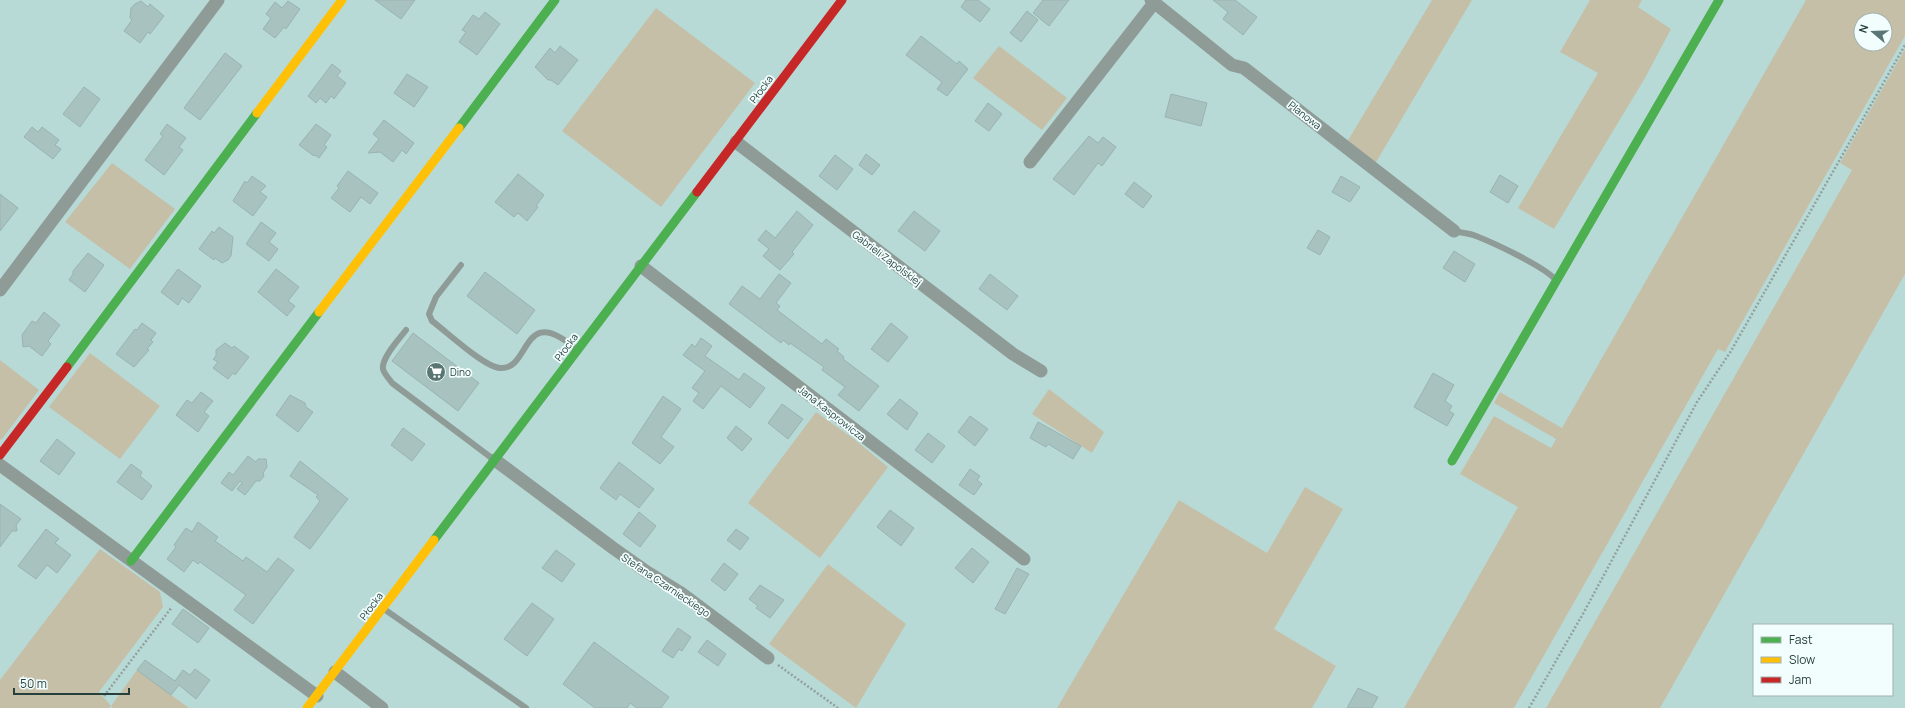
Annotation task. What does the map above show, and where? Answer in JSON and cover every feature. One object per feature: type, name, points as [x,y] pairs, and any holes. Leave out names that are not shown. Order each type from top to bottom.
[{"type":"street","points":[[0,290],[218,0]]},
{"type":"street","points":[[0,455],[342,0]]},
{"type":"street","points":[[131,561],[555,0]]},
{"type":"street","name":"Płocka","points":[[307,708],[842,0]]},
{"type":"street","points":[[1452,461],[1719,0]]},
{"type":"street","name":"Planowa","points":[[1030,162],[1152,1],[1232,65],[1244,68],[1454,231]]},
{"type":"street","name":"Gabrieli Zapolskiej","points":[[736,142],[1013,354],[1041,371]]},
{"type":"street","name":"Jana Kasprowicza","points":[[641,266],[1024,560]]},
{"type":"street","name":"Stefana Czarnieckiego","points":[[495,460],[613,548],[681,593],[768,658]]},
{"type":"street","points":[[0,465],[317,696]]},
{"type":"street","points":[[335,672],[382,708]]},
{"type":"lane","points":[[1454,231],[1475,235],[1498,246],[1544,270],[1557,282]]},
{"type":"lane","points":[[461,265],[436,297],[429,314],[432,321],[486,363],[498,368],[506,368],[512,364],[535,336],[543,331],[549,331],[578,350]]},
{"type":"lane","points":[[406,330],[384,361],[383,368],[386,375],[392,382],[495,460]]},
{"type":"lane","points":[[383,608],[526,708]]},
{"type":"path","points":[[1529,708],[1584,612],[1697,402],[1731,351],[1905,45]]},
{"type":"path","points":[[104,696],[180,597]]},
{"type":"path","points":[[768,658],[838,708]]},
{"type":"shaded area","points":[[1432,0],[1472,0],[1375,164],[1347,142]]},
{"type":"shaded area","points":[[1590,0],[1642,0],[1638,7],[1671,29],[1645,78],[1554,229],[1518,208],[1598,73],[1560,52]]},
{"type":"shaded area","points":[[1806,0],[1905,0],[1905,36],[1725,352],[1718,349],[1514,708],[1404,708],[1518,507],[1460,474],[1494,416],[1551,448],[1556,439],[1494,403],[1500,392],[1562,428]]},
{"type":"shaded area","points":[[656,8],[755,83],[661,207],[562,131]]},
{"type":"shaded area","points":[[999,46],[1067,98],[1042,130],[973,78]]},
{"type":"shaded area","points":[[1905,49],[1905,274],[1660,708],[1546,708],[1852,170],[1840,163]]},
{"type":"shaded area","points":[[112,163],[175,209],[130,269],[65,222]]},
{"type":"shaded area","points":[[90,353],[160,406],[120,459],[49,407]]},
{"type":"shaded area","points":[[0,360],[39,390],[0,440]]},
{"type":"shaded area","points":[[1049,389],[1104,432],[1092,453],[1032,414]]},
{"type":"shaded area","points":[[816,412],[854,439],[888,467],[820,558],[748,503]]},
{"type":"shaded area","points":[[1305,487],[1343,509],[1274,629],[1336,666],[1312,708],[1057,708],[1179,500],[1267,553]]},
{"type":"shaded area","points":[[100,549],[160,592],[163,607],[99,692],[111,706],[109,708],[0,708],[0,680]]},
{"type":"shaded area","points":[[828,564],[906,624],[856,708],[769,644]]},
{"type":"shaded area","points":[[137,670],[189,708],[113,708],[111,706]]},
{"type":"building","points":[[375,0],[415,0],[401,19]]},
{"type":"building","points":[[966,0],[978,0],[990,9],[980,22],[961,7]]},
{"type":"building","points":[[1043,0],[1069,0],[1049,26],[1033,13]]},
{"type":"building","points":[[1213,0],[1235,0],[1257,17],[1243,35],[1223,19],[1228,12]]},
{"type":"building","points":[[141,1],[148,7],[150,4],[164,16],[150,34],[148,32],[140,43],[124,31],[132,20],[130,18],[131,8]]},
{"type":"building","points":[[288,1],[300,9],[286,29],[284,27],[275,38],[263,29],[271,18],[266,14],[275,2],[282,8]]},
{"type":"building","points":[[1027,11],[1038,20],[1021,42],[1010,33]]},
{"type":"building","points":[[485,12],[500,24],[477,55],[459,42],[466,32],[462,30],[473,15],[479,19]]},
{"type":"building","points":[[921,36],[957,64],[959,61],[968,69],[947,96],[937,89],[942,82],[906,55]]},
{"type":"building","points":[[560,46],[578,60],[558,85],[551,80],[548,80],[535,67],[550,48],[555,53]]},
{"type":"building","points":[[225,53],[242,66],[200,120],[184,108]]},
{"type":"building","points":[[332,64],[341,71],[337,76],[346,83],[334,99],[331,96],[326,103],[320,98],[316,103],[308,96]]},
{"type":"building","points":[[407,74],[428,87],[414,107],[394,93]]},
{"type":"building","points":[[84,87],[100,99],[80,127],[63,114]]},
{"type":"building","points":[[1171,94],[1207,103],[1201,126],[1165,117]]},
{"type":"building","points":[[988,103],[1002,114],[989,131],[975,121]]},
{"type":"building","points":[[384,120],[414,143],[406,154],[402,150],[393,162],[380,152],[368,153],[379,139],[373,134]]},
{"type":"building","points":[[167,124],[186,138],[179,147],[183,150],[164,175],[145,160],[163,136],[160,134]]},
{"type":"building","points":[[316,124],[331,135],[324,145],[327,147],[319,158],[299,145]]},
{"type":"building","points":[[32,127],[38,132],[42,127],[59,140],[55,145],[61,149],[53,159],[24,137]]},
{"type":"building","points":[[1089,136],[1098,143],[1103,137],[1116,147],[1102,166],[1098,163],[1074,195],[1053,179]]},
{"type":"building","points":[[866,154],[880,165],[872,175],[859,165]]},
{"type":"building","points":[[835,155],[853,169],[837,190],[819,176]]},
{"type":"building","points":[[348,171],[378,193],[370,204],[361,197],[350,212],[331,198],[339,188],[337,186]]},
{"type":"building","points":[[518,174],[544,195],[536,206],[538,207],[527,221],[518,213],[514,217],[495,202]]},
{"type":"building","points":[[1500,175],[1518,186],[1508,203],[1490,192]]},
{"type":"building","points":[[252,176],[266,186],[260,192],[267,197],[253,216],[233,201],[245,181],[247,183]]},
{"type":"building","points":[[1341,176],[1360,187],[1350,202],[1332,192]]},
{"type":"building","points":[[1134,182],[1152,196],[1143,208],[1125,194]]},
{"type":"building","points":[[0,194],[18,208],[0,231]]},
{"type":"building","points":[[797,211],[813,225],[792,252],[794,254],[780,270],[763,256],[769,249],[758,240],[766,230],[775,238]]},
{"type":"building","points":[[914,211],[940,231],[925,251],[898,231]]},
{"type":"building","points":[[261,222],[276,233],[269,242],[278,249],[269,261],[246,244]]},
{"type":"building","points":[[219,227],[233,237],[231,256],[228,260],[222,263],[215,258],[214,260],[199,249],[212,231],[214,233]]},
{"type":"building","points":[[1318,230],[1330,237],[1320,255],[1307,248]]},
{"type":"building","points":[[1454,251],[1475,264],[1465,282],[1443,268]]},
{"type":"building","points":[[88,253],[104,265],[85,292],[69,280],[73,274],[73,271]]},
{"type":"building","points":[[178,269],[201,286],[189,303],[182,298],[178,305],[161,292]]},
{"type":"building","points":[[276,269],[299,287],[288,301],[295,306],[287,316],[258,292]]},
{"type":"building","points":[[485,272],[535,310],[517,334],[467,296]]},
{"type":"building","points":[[779,274],[791,283],[776,303],[780,306],[777,310],[822,344],[826,339],[839,349],[837,351],[844,357],[843,359],[879,386],[859,411],[838,395],[845,387],[822,370],[824,367],[790,343],[789,345],[783,340],[781,343],[729,304],[742,286],[760,299]]},
{"type":"building","points":[[990,274],[1018,296],[1007,310],[979,289]]},
{"type":"building","points":[[44,312],[60,325],[48,341],[51,344],[42,356],[29,346],[23,347],[22,335],[32,321],[36,323]]},
{"type":"building","points":[[142,323],[156,333],[151,340],[153,342],[147,349],[149,350],[134,367],[116,354],[135,329],[137,330]]},
{"type":"building","points":[[891,323],[908,337],[888,362],[871,349]]},
{"type":"building","name":"Dino","points":[[413,333],[479,383],[458,411],[392,361]]},
{"type":"building","points":[[701,338],[712,346],[705,356],[739,380],[744,373],[765,388],[750,408],[721,386],[703,409],[693,401],[699,393],[692,388],[705,371],[683,355],[692,344],[695,347]]},
{"type":"building","points":[[225,343],[232,348],[234,346],[249,357],[235,375],[233,373],[228,379],[213,368],[218,362],[213,359],[216,356],[216,350]]},
{"type":"building","points":[[1433,373],[1454,385],[1445,401],[1452,406],[1449,411],[1454,414],[1447,426],[1414,407]]},
{"type":"building","points":[[201,392],[213,401],[204,412],[209,416],[198,432],[176,415],[187,400],[192,403]]},
{"type":"building","points":[[290,395],[305,403],[306,407],[313,412],[298,432],[276,415]]},
{"type":"building","points":[[663,396],[681,409],[661,437],[674,447],[660,464],[632,443]]},
{"type":"building","points":[[900,399],[918,413],[907,430],[887,414]]},
{"type":"building","points":[[782,404],[803,419],[788,439],[768,423]]},
{"type":"building","points":[[970,416],[988,429],[975,446],[958,432]]},
{"type":"building","points":[[1038,422],[1081,446],[1073,459],[1048,444],[1046,447],[1030,438]]},
{"type":"building","points":[[736,426],[752,439],[742,451],[727,438]]},
{"type":"building","points":[[403,428],[425,444],[412,461],[391,445]]},
{"type":"building","points":[[928,433],[945,446],[932,463],[915,450]]},
{"type":"building","points":[[57,439],[75,453],[59,475],[40,461]]},
{"type":"building","points":[[248,456],[256,462],[258,459],[266,459],[267,467],[263,473],[264,476],[260,481],[256,481],[245,495],[237,489],[242,483],[240,481],[232,491],[221,483],[229,472],[233,475]]},
{"type":"building","points":[[300,461],[348,499],[310,549],[294,537],[320,501],[316,497],[318,495],[290,476]]},
{"type":"building","points":[[619,462],[654,489],[639,508],[620,494],[616,500],[600,488]]},
{"type":"building","points":[[131,464],[142,472],[140,476],[152,486],[142,500],[117,482]]},
{"type":"building","points":[[970,469],[980,476],[977,480],[982,484],[974,495],[959,485]]},
{"type":"building","points":[[0,504],[21,519],[16,525],[17,531],[12,531],[0,547]]},
{"type":"building","points":[[890,510],[914,528],[901,546],[877,527]]},
{"type":"building","points":[[639,512],[656,526],[640,547],[623,534]]},
{"type":"building","points":[[198,522],[218,537],[215,541],[243,561],[246,557],[267,572],[278,558],[294,570],[253,624],[234,610],[246,595],[200,562],[198,564],[193,560],[184,572],[167,559],[176,547],[174,545],[186,528],[192,532]]},
{"type":"building","points":[[46,529],[59,539],[55,543],[71,555],[57,573],[47,565],[36,579],[18,566]]},
{"type":"building","points":[[736,529],[749,538],[740,550],[727,540]]},
{"type":"building","points":[[972,548],[989,562],[973,583],[955,568]]},
{"type":"building","points":[[556,550],[575,564],[562,582],[542,568]]},
{"type":"building","points":[[724,563],[738,574],[725,591],[711,580]]},
{"type":"building","points":[[1017,568],[1029,574],[1005,614],[995,609]]},
{"type":"building","points":[[760,585],[784,600],[770,618],[756,608],[758,606],[749,599]]},
{"type":"building","points":[[532,603],[554,619],[527,656],[504,639]]},
{"type":"building","points":[[183,609],[209,628],[198,643],[172,624]]},
{"type":"building","points":[[678,628],[691,637],[682,651],[679,649],[673,658],[662,651]]},
{"type":"building","points":[[707,640],[726,654],[718,666],[698,652]]},
{"type":"building","points":[[594,642],[669,697],[661,708],[637,708],[630,703],[627,708],[595,708],[563,684]]},
{"type":"building","points":[[145,660],[175,681],[183,670],[190,675],[195,669],[210,680],[196,699],[179,685],[171,695],[137,670]]},
{"type":"building","points":[[1358,688],[1378,697],[1372,708],[1347,708]]},
{"type":"traffic: fast","points":[[459,128],[555,0]]},
{"type":"traffic: fast","points":[[1452,461],[1719,0]]},
{"type":"traffic: fast","points":[[67,367],[257,113]]},
{"type":"traffic: fast","points":[[434,540],[697,192]]},
{"type":"traffic: fast","points":[[131,561],[319,312]]},
{"type":"traffic: slow","points":[[257,113],[342,0]]},
{"type":"traffic: slow","points":[[319,312],[459,128]]},
{"type":"traffic: slow","points":[[307,708],[434,540]]},
{"type":"traffic: jam","points":[[697,192],[842,0]]},
{"type":"traffic: jam","points":[[0,455],[67,367]]},
{"type":"place","name":"Dino","points":[[436,372]]}]
